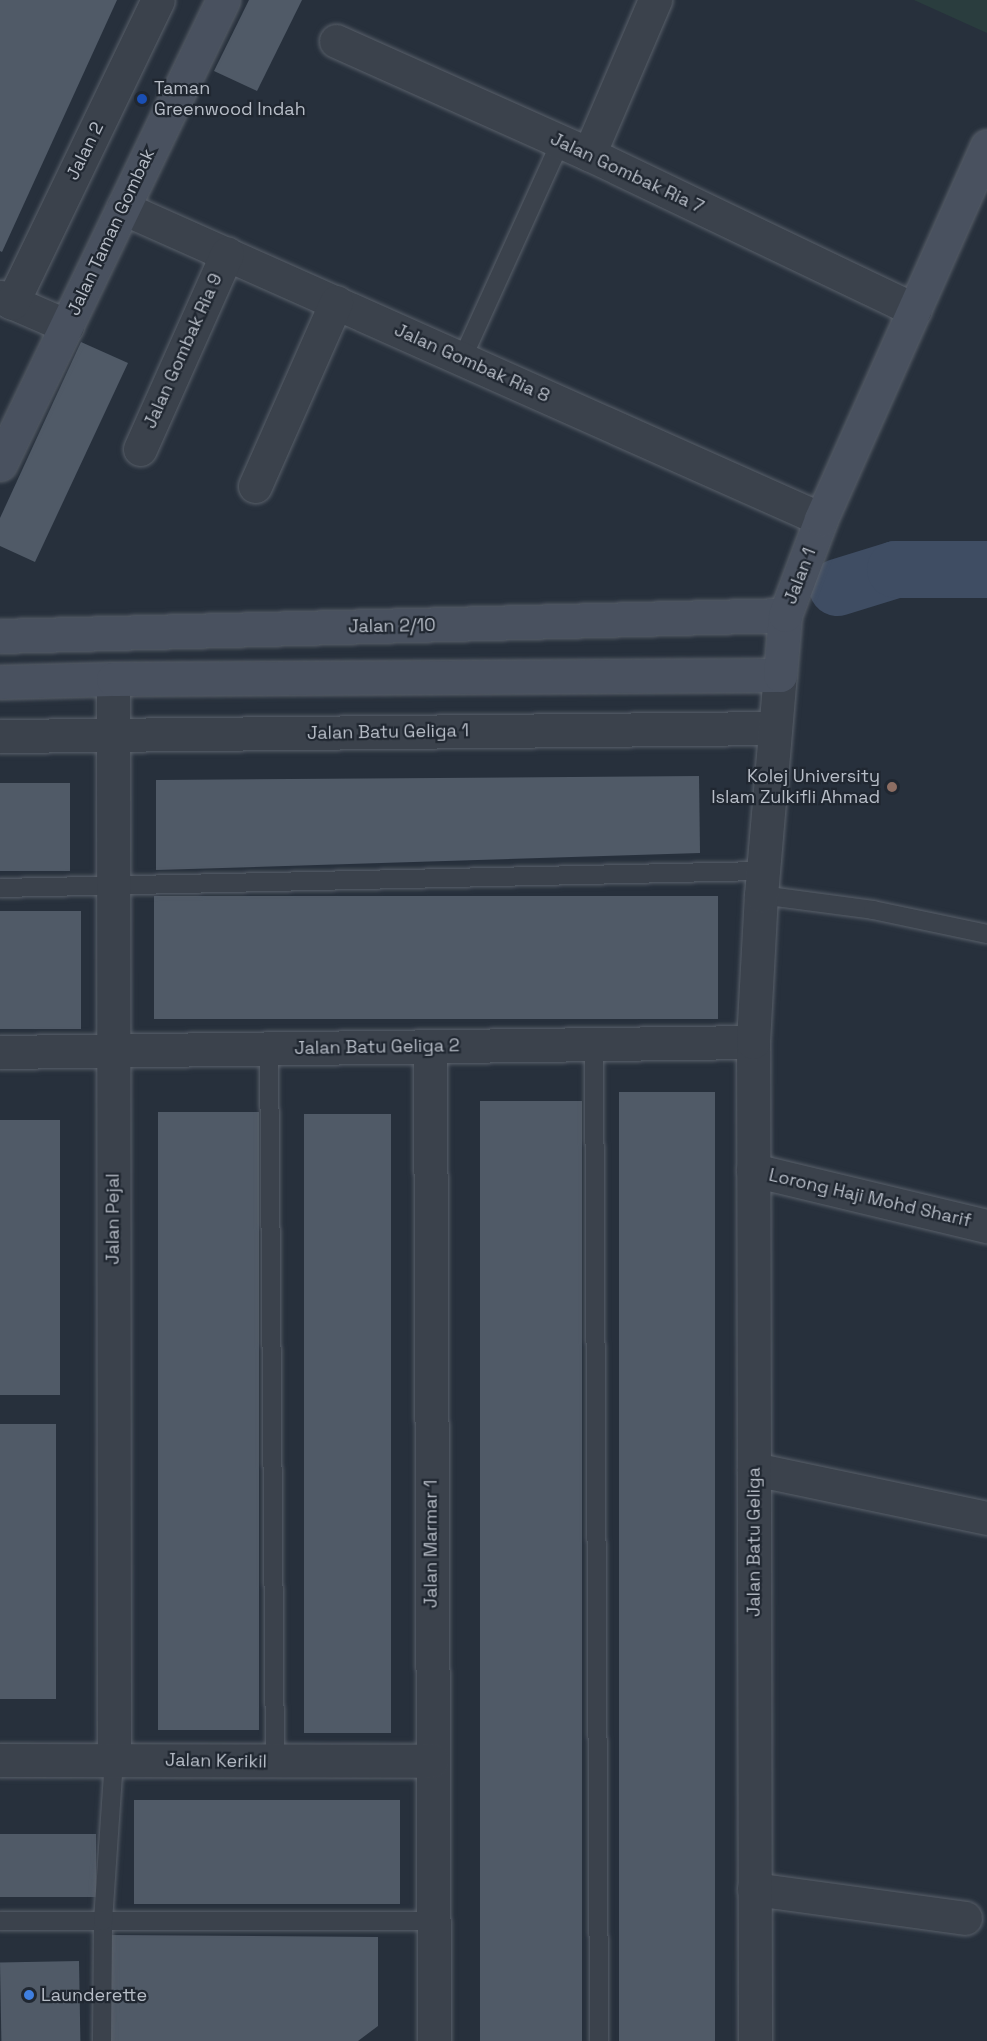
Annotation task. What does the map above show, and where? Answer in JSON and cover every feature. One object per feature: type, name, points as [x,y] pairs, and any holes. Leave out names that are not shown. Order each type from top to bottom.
[{"type":"street","name":"Jalan 2","points":[[6,300],[158,0]]},
{"type":"street","points":[[575,148],[655,0]]},
{"type":"street","name":"Jalan Taman Gombak","points":[[0,464],[123,208],[214,3]]},
{"type":"street","name":"Jalan Gombak Ria 7","points":[[336,41],[575,148],[914,310]]},
{"type":"street","name":"Jalan 1","points":[[753,1042],[762,883],[785,615],[821,519],[985,157]]},
{"type":"street","name":"Jalan Gombak Ria 8","points":[[123,208],[821,519]]},
{"type":"street","name":"Jalan Gombak Ria 9","points":[[140,449],[227,254]]},
{"type":"street","points":[[6,300],[67,326]]},
{"type":"street","points":[[255,486],[336,302]]},
{"type":"street","name":"Jalan 2/10","points":[[0,636],[785,615]]},
{"type":"street","points":[[0,682],[113,679],[780,675]]},
{"type":"street","name":"Jalan Pejal","points":[[113,679],[114,1760]]},
{"type":"street","name":"Jalan Batu Geliga 1","points":[[0,736],[776,728]]},
{"type":"street","name":"Jalan Batu Geliga 2","points":[[0,1052],[753,1042]]},
{"type":"street","name":"Jalan Batu Geliga","points":[[753,1042],[755,2041]]},
{"type":"street","name":"Jalan Marmar 1","points":[[430,1046],[434,2041]]},
{"type":"street","name":"Lorong Haji Mohd Sharif","points":[[753,1170],[987,1226]]},
{"type":"street","points":[[754,1469],[987,1518]]},
{"type":"street","name":"Jalan Kerikil","points":[[0,1760],[432,1761]]},
{"type":"street","points":[[754,1889],[964,1918]]},
{"type":"lane","points":[[462,359],[575,148]]},
{"type":"lane","points":[[0,888],[762,883],[987,934]]},
{"type":"lane","points":[[594,1044],[600,2041]]},
{"type":"lane","points":[[270,1048],[275,1762]]},
{"type":"lane","points":[[102,2041],[103,1921],[114,1760]]},
{"type":"lane","points":[[0,1921],[434,1921]]},
{"type":"shaded area","points":[[914,0],[987,0],[987,33]]},
{"type":"water","points":[[904,546],[987,548],[987,594],[899,595],[836,612],[845,565]]},
{"type":"building","points":[[0,0],[117,0],[2,252],[0,251]]},
{"type":"building","points":[[249,0],[302,0],[257,91],[214,71]]},
{"type":"building","points":[[81,342],[128,363],[35,562],[0,546],[0,518]]},
{"type":"building","points":[[699,776],[700,853],[156,870],[156,780]]},
{"type":"building","points":[[0,783],[70,783],[70,871],[0,871]]},
{"type":"building","points":[[154,896],[718,896],[718,1019],[154,1019]]},
{"type":"building","points":[[0,911],[81,911],[81,1029],[0,1029]]},
{"type":"building","points":[[619,1092],[715,1092],[715,2041],[619,2041]]},
{"type":"building","points":[[480,1101],[582,1101],[582,2041],[480,2041]]},
{"type":"building","points":[[158,1112],[259,1112],[259,1730],[158,1730]]},
{"type":"building","points":[[304,1114],[391,1114],[391,1733],[304,1733]]},
{"type":"building","points":[[0,1120],[60,1120],[60,1395],[0,1395]]},
{"type":"building","points":[[0,1424],[56,1424],[56,1699],[0,1699]]},
{"type":"building","points":[[134,1800],[400,1800],[400,1904],[134,1904]]},
{"type":"building","points":[[0,1834],[96,1834],[96,1897],[0,1897]]},
{"type":"building","points":[[111,1935],[378,1937],[378,2026],[358,2041],[111,2041]]},
{"type":"building","points":[[79,1961],[80,2041],[1,2041],[0,1962]]},
{"type":"waterway","points":[[837,587],[895,569],[987,569]]},
{"type":"place","name":"Taman Greenwood Indah","points":[[142,99]]},
{"type":"place","name":"Kolej University Islam Zulkifli Ahmad","points":[[892,787]]},
{"type":"place","name":"Launderette","points":[[29,1995]]}]
